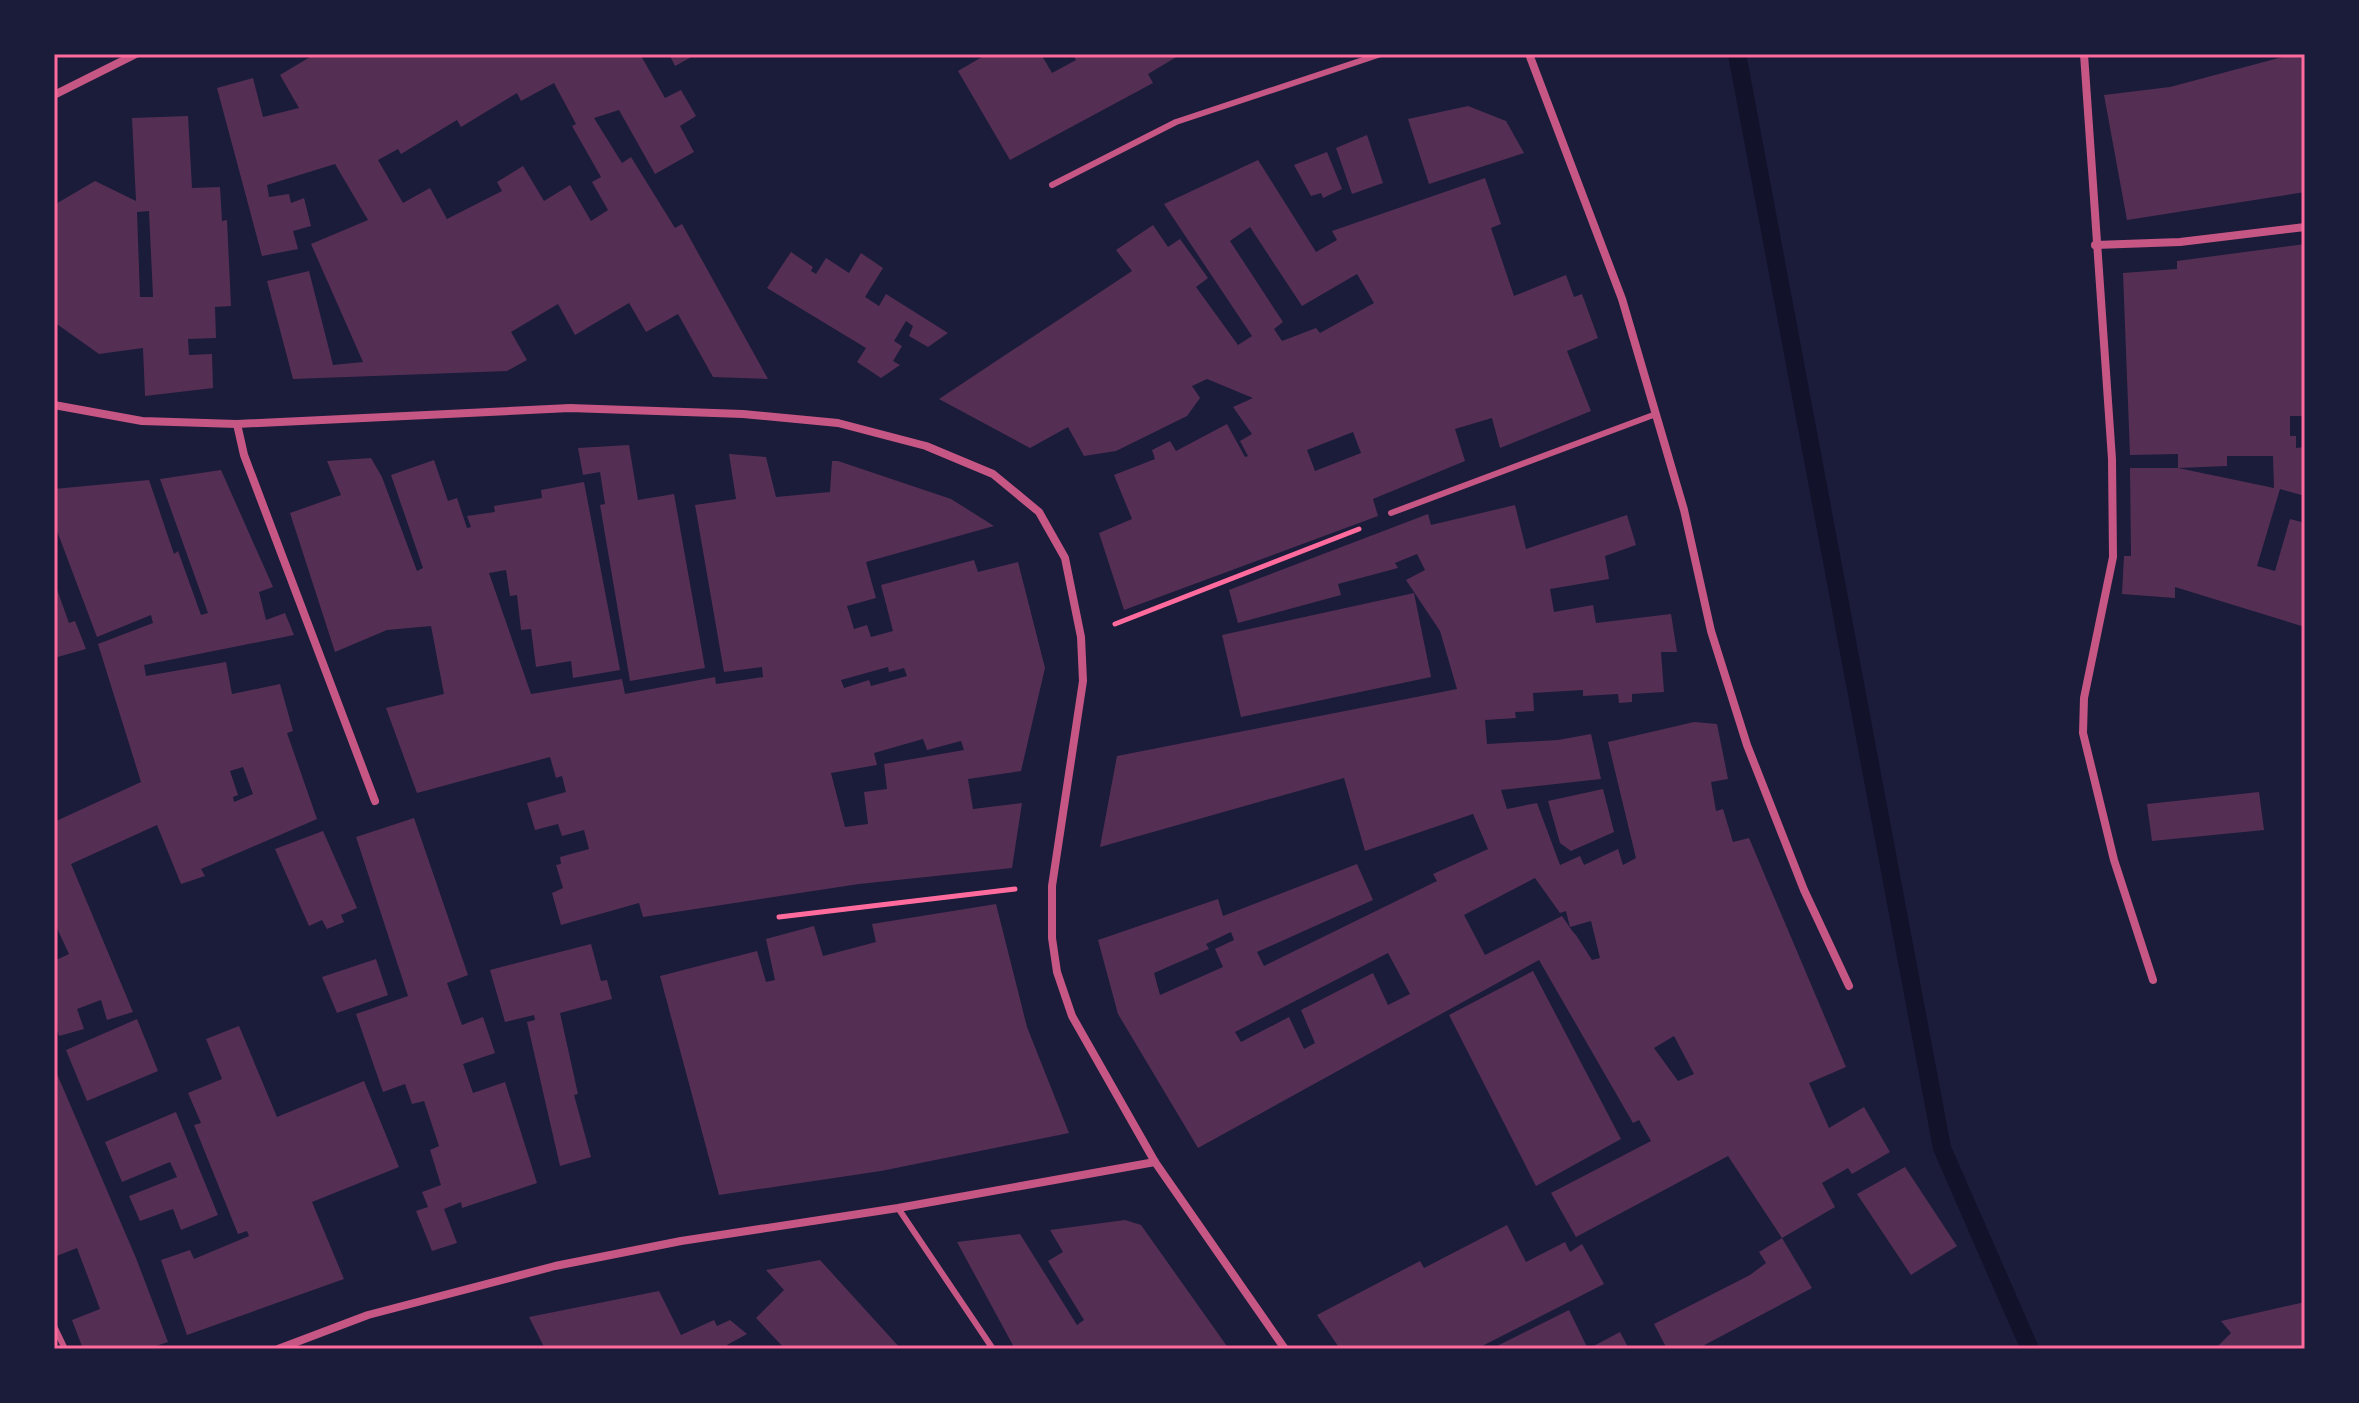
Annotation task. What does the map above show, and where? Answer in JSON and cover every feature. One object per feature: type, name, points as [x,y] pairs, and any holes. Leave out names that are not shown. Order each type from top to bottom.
[{"type":"street","points":[[54,95],[136,54]]},
{"type":"street","points":[[1529,54],[1622,299],[1684,510],[1711,631],[1747,745],[1804,890],[1849,986]]},
{"type":"street","points":[[2084,54],[2112,459],[2113,557],[2084,698],[2083,733],[2118,875],[2153,980]]},
{"type":"street","points":[[2095,245],[2180,242],[2305,227]]},
{"type":"street","points":[[54,405],[142,421],[237,424],[570,408],[743,414],[838,423],[926,446],[993,474],[1039,512],[1065,558],[1081,637],[1083,681],[1052,886],[1052,938],[1057,972],[1072,1016],[1155,1162],[1285,1349]]},
{"type":"street","points":[[237,424],[244,455],[375,801]]},
{"type":"street","points":[[278,1349],[368,1315],[555,1266],[681,1241],[898,1208],[1155,1162]]},
{"type":"lane","points":[[1052,185],[1176,122],[1381,54]]},
{"type":"lane","points":[[1391,513],[1656,414]]},
{"type":"lane","points":[[898,1208],[993,1349]]},
{"type":"lane","points":[[54,1326],[65,1349]]},
{"type":"path","points":[[1081,637],[1383,520],[1391,513]]},
{"type":"path","points":[[779,917],[1052,886]]},
{"type":"building","points":[[315,54],[640,54],[665,98],[681,90],[696,116],[680,126],[694,152],[655,174],[619,110],[594,118],[622,163],[631,157],[675,228],[682,224],[768,379],[713,377],[678,314],[646,332],[629,303],[575,335],[558,304],[511,332],[527,360],[507,371],[293,379],[267,281],[309,271],[333,365],[363,362],[311,244],[368,220],[335,164],[267,185],[269,197],[289,194],[291,203],[304,198],[311,226],[293,231],[298,249],[262,256],[217,88],[253,78],[263,117],[299,108],[280,75]],"holes":[[[554,83],[576,124],[572,126],[601,177],[592,182],[608,210],[591,221],[570,185],[544,201],[523,166],[497,182],[502,191],[447,219],[430,188],[403,203],[378,160],[398,149],[401,154],[457,120],[461,127],[517,93],[521,101]]]},
{"type":"building","points":[[669,54],[697,54],[675,66]]},
{"type":"building","points":[[987,54],[1041,54],[1052,73],[1076,60],[1072,54],[1178,56],[1148,74],[1153,83],[1010,160],[958,71]]},
{"type":"building","points":[[2294,54],[2305,54],[2305,192],[2127,220],[2104,95],[2170,87]]},
{"type":"building","points":[[1468,106],[1506,121],[1524,153],[1429,184],[1408,119]]},
{"type":"building","points":[[188,116],[192,188],[220,187],[222,221],[227,220],[231,306],[215,307],[216,338],[188,339],[189,355],[212,354],[213,388],[145,396],[143,348],[99,354],[54,322],[54,205],[95,181],[136,201],[132,118]],"holes":[[[149,211],[153,297],[140,297],[137,212]]]},
{"type":"building","points":[[1367,135],[1383,183],[1352,194],[1336,148]]},
{"type":"building","points":[[1327,152],[1342,189],[1323,198],[1321,193],[1311,196],[1294,165]]},
{"type":"building","points":[[1258,160],[1316,252],[1337,240],[1332,231],[1485,178],[1501,224],[1491,228],[1514,296],[1566,275],[1574,297],[1582,294],[1598,338],[1567,351],[1591,411],[1500,448],[1492,418],[1455,429],[1465,461],[1373,499],[1378,516],[1124,610],[1099,533],[1132,519],[1114,475],[1155,459],[1152,450],[1170,441],[1176,451],[1227,424],[1245,457],[1248,456],[1240,441],[1252,434],[1233,407],[1253,398],[1207,379],[1192,386],[1200,398],[1187,416],[1116,451],[1084,456],[1068,427],[1030,448],[939,399],[1132,271],[1116,250],[1153,225],[1168,247],[1180,239],[1208,278],[1196,287],[1238,345],[1252,336],[1164,204]],"holes":[[[1250,227],[1302,306],[1357,274],[1374,303],[1320,333],[1316,328],[1282,341],[1274,329],[1283,322],[1230,241]],[[1353,432],[1361,453],[1315,471],[1307,450]]]},
{"type":"building","points":[[2305,244],[2305,416],[2290,416],[2290,436],[2296,436],[2296,448],[2305,447],[2305,496],[2280,489],[2257,566],[2275,571],[2290,519],[2305,523],[2305,627],[2175,587],[2175,598],[2122,594],[2124,556],[2131,556],[2130,468],[2178,468],[2178,454],[2130,455],[2123,273],[2177,269],[2177,261]],"holes":[[[2227,456],[2273,456],[2274,488],[2178,468],[2227,466]]]},
{"type":"building","points":[[791,252],[813,267],[811,271],[816,274],[826,258],[849,273],[861,253],[883,268],[865,297],[879,306],[886,294],[948,333],[928,347],[909,336],[913,326],[906,321],[894,341],[902,346],[893,361],[900,365],[881,378],[857,362],[866,348],[767,288]]},
{"type":"building","points":[[629,445],[638,500],[674,494],[705,668],[630,681],[600,505],[605,504],[600,472],[583,475],[578,448]]},
{"type":"building","points":[[729,454],[766,457],[776,497],[830,492],[832,461],[838,461],[951,499],[994,526],[866,562],[876,598],[847,606],[854,629],[867,625],[871,637],[893,631],[881,585],[974,560],[978,572],[1018,562],[1045,668],[1021,771],[968,779],[973,809],[1022,803],[1012,868],[859,884],[643,917],[639,903],[561,925],[552,893],[563,888],[556,865],[561,864],[560,857],[589,849],[584,830],[562,836],[558,824],[535,830],[527,803],[566,792],[562,776],[556,778],[550,757],[417,793],[386,708],[444,694],[431,626],[387,630],[335,652],[290,513],[341,495],[327,461],[371,458],[382,477],[417,571],[423,568],[391,475],[434,460],[448,501],[457,498],[467,528],[471,527],[467,516],[495,512],[494,506],[542,498],[541,490],[584,482],[620,670],[573,678],[571,661],[536,667],[531,629],[521,630],[517,595],[510,596],[506,570],[489,573],[531,694],[622,679],[625,694],[715,677],[716,684],[763,677],[762,667],[724,672],[695,505],[736,499]],"holes":[[[888,667],[889,672],[904,668],[907,676],[871,686],[869,680],[844,688],[841,680]],[[923,739],[927,750],[961,741],[964,750],[884,764],[887,789],[864,792],[868,824],[845,827],[831,773],[877,765],[874,753]]]},
{"type":"building","points":[[221,470],[273,587],[259,592],[266,620],[285,613],[294,635],[144,665],[146,676],[226,662],[232,694],[280,684],[293,731],[287,733],[317,819],[201,869],[205,876],[181,884],[157,825],[71,864],[133,1012],[107,1020],[101,1000],[77,1009],[84,1029],[59,1036],[54,1021],[54,961],[69,954],[54,922],[54,822],[141,782],[98,644],[153,623],[151,615],[97,637],[54,523],[54,489],[149,480],[174,554],[178,551],[201,615],[208,613],[160,479]],"holes":[[[243,767],[253,794],[234,802],[233,797],[238,795],[230,771]]]},
{"type":"building","points":[[1515,505],[1526,549],[1627,515],[1636,545],[1605,556],[1609,579],[1550,589],[1554,612],[1593,605],[1596,623],[1671,614],[1677,652],[1661,652],[1664,692],[1632,694],[1632,702],[1619,703],[1618,694],[1583,696],[1583,690],[1533,693],[1534,711],[1515,712],[1516,718],[1485,720],[1487,744],[1558,740],[1591,734],[1601,779],[1501,790],[1507,809],[1537,803],[1560,865],[1580,856],[1584,865],[1618,849],[1623,865],[1636,858],[1608,742],[1694,722],[1717,724],[1728,779],[1711,782],[1716,811],[1723,809],[1733,842],[1749,838],[1846,1067],[1809,1083],[1829,1128],[1864,1107],[1890,1152],[1852,1174],[1848,1168],[1822,1183],[1835,1207],[1782,1238],[1728,1156],[1576,1237],[1551,1193],[1651,1141],[1639,1120],[1633,1123],[1539,960],[1198,1148],[1118,1014],[1098,940],[1218,899],[1223,916],[1357,864],[1373,900],[1257,952],[1264,966],[1437,881],[1433,874],[1488,849],[1473,814],[1365,851],[1344,778],[1100,847],[1117,756],[1457,689],[1440,631],[1406,580],[1425,570],[1417,554],[1395,563],[1398,568],[1338,584],[1341,595],[1238,623],[1229,590],[1428,514],[1431,525]],"holes":[[[1535,878],[1560,913],[1566,911],[1570,927],[1591,921],[1600,958],[1592,960],[1562,916],[1485,955],[1464,915]],[[1231,932],[1234,940],[1215,949],[1223,967],[1160,995],[1154,973],[1209,949],[1206,944]],[[1388,953],[1410,994],[1388,1005],[1373,973],[1301,1010],[1315,1043],[1304,1049],[1289,1017],[1241,1042],[1235,1032]],[[1674,1036],[1694,1074],[1678,1081],[1654,1048]]]},
{"type":"building","points":[[54,581],[69,623],[75,621],[86,649],[54,658]]},
{"type":"building","points":[[1414,593],[1431,677],[1241,717],[1222,635]]},
{"type":"building","points":[[1603,789],[1614,832],[1571,851],[1560,843],[1548,801]]},
{"type":"building","points":[[2259,792],[2264,830],[2152,841],[2147,804]]},
{"type":"building","points":[[414,818],[468,975],[447,983],[462,1025],[483,1017],[495,1053],[463,1064],[473,1093],[505,1082],[537,1183],[462,1208],[461,1202],[444,1209],[457,1243],[432,1251],[416,1211],[428,1207],[422,1192],[441,1185],[430,1150],[439,1146],[424,1101],[412,1104],[405,1084],[383,1092],[356,1014],[408,996],[356,837]]},
{"type":"building","points":[[323,831],[357,908],[341,915],[344,922],[327,929],[322,920],[309,926],[275,849]]},
{"type":"building","points":[[996,904],[1027,1027],[1069,1133],[881,1171],[719,1195],[660,976],[757,951],[766,982],[775,980],[766,939],[814,926],[823,956],[876,942],[872,924]]},
{"type":"building","points":[[591,944],[601,981],[607,980],[612,999],[560,1013],[578,1094],[574,1095],[591,1157],[560,1166],[527,1022],[535,1020],[534,1015],[505,1022],[490,970]]},
{"type":"building","points":[[376,959],[388,995],[337,1013],[322,977]]},
{"type":"building","points":[[1533,971],[1621,1139],[1536,1186],[1449,1015]]},
{"type":"building","points":[[137,1019],[158,1071],[87,1101],[66,1050]]},
{"type":"building","points":[[239,1026],[277,1117],[364,1081],[399,1167],[312,1202],[344,1279],[187,1335],[161,1260],[190,1250],[194,1259],[249,1236],[247,1231],[238,1234],[194,1125],[201,1123],[188,1093],[222,1079],[206,1039]]},
{"type":"building","points":[[54,1067],[136,1258],[168,1342],[147,1349],[83,1349],[72,1320],[100,1309],[77,1248],[54,1257]]},
{"type":"building","points":[[176,1112],[218,1215],[181,1230],[173,1209],[140,1221],[129,1196],[177,1177],[170,1162],[122,1182],[105,1142]]},
{"type":"building","points":[[1905,1167],[1957,1246],[1911,1275],[1857,1194]]},
{"type":"building","points":[[1125,1220],[1141,1225],[1229,1349],[1015,1349],[957,1242],[1020,1234],[1077,1325],[1084,1320],[1048,1261],[1063,1252],[1050,1230]]},
{"type":"building","points":[[1507,1225],[1526,1262],[1565,1242],[1570,1252],[1582,1244],[1604,1284],[1482,1346],[1484,1349],[1340,1349],[1317,1315],[1420,1261],[1424,1268]]},
{"type":"building","points":[[1782,1238],[1812,1288],[1697,1349],[1667,1349],[1654,1324],[1750,1275],[1766,1263],[1759,1252]]},
{"type":"building","points":[[820,1260],[901,1349],[785,1349],[756,1318],[784,1290],[766,1270]]},
{"type":"building","points":[[659,1291],[681,1335],[714,1320],[717,1326],[730,1320],[747,1334],[727,1345],[729,1349],[545,1349],[529,1317]]},
{"type":"building","points":[[2305,1302],[2305,1349],[2215,1349],[2231,1333],[2221,1321]]},
{"type":"building","points":[[1569,1310],[1588,1349],[1491,1349]]},
{"type":"building","points":[[1620,1332],[1629,1349],[1588,1349]]},
{"type":"waterway","points":[[1737,54],[1942,1148],[2030,1349]]}]
